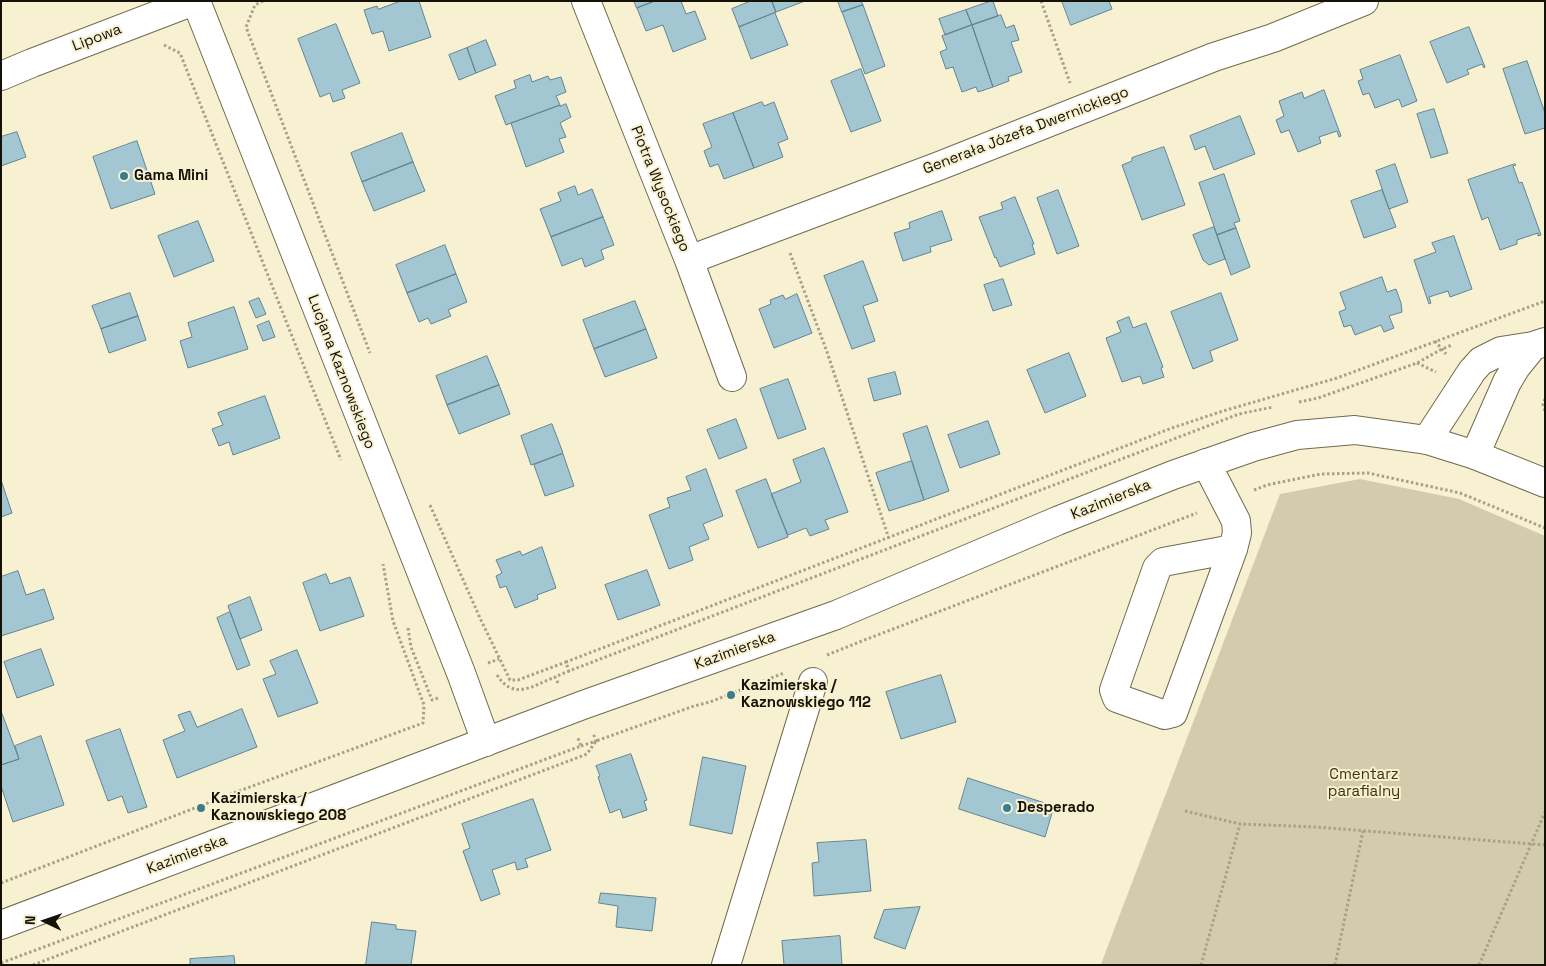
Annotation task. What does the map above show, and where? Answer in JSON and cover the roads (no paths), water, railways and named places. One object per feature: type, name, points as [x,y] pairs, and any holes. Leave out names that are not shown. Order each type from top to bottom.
[{"type":"street","name":"Lipowa","points":[[1,76],[195,1]]},
{"type":"street","name":"Lucjana Kaznowskiego","points":[[195,1],[461,673],[486,742]]},
{"type":"street","name":"Piotra Wysockiego","points":[[586,1],[732,377]]},
{"type":"street","name":"Generała Józefa Dwernickiego","points":[[688,260],[1214,57],[1273,38],[1364,1]]},
{"type":"street","points":[[1427,440],[1472,371],[1481,361],[1501,351],[1539,344]]},
{"type":"street","points":[[1475,455],[1507,382],[1516,367],[1539,344]]},
{"type":"street","name":"Kazimierska","points":[[1,925],[583,705],[836,615],[1057,522],[1253,446],[1297,435],[1355,430],[1427,440],[1475,455],[1545,482]]},
{"type":"street","points":[[1206,463],[1236,521],[1237,533],[1233,549],[1173,713],[1165,715],[1117,698],[1114,690],[1158,568],[1163,562],[1233,549]]},
{"type":"street","points":[[726,965],[813,682]]},
{"type":"place","name":"Gama Mini","points":[[124,176]]},
{"type":"place","name":"Kazimierska / Kaznowskiego 112","points":[[731,695]]},
{"type":"place","name":"Kazimierska / Kaznowskiego 208","points":[[201,808]]},
{"type":"place","name":"Desperado","points":[[1007,808]]},
{"type":"park label","name":"Cmentarz parafialny","points":[[1364,784]]}]
